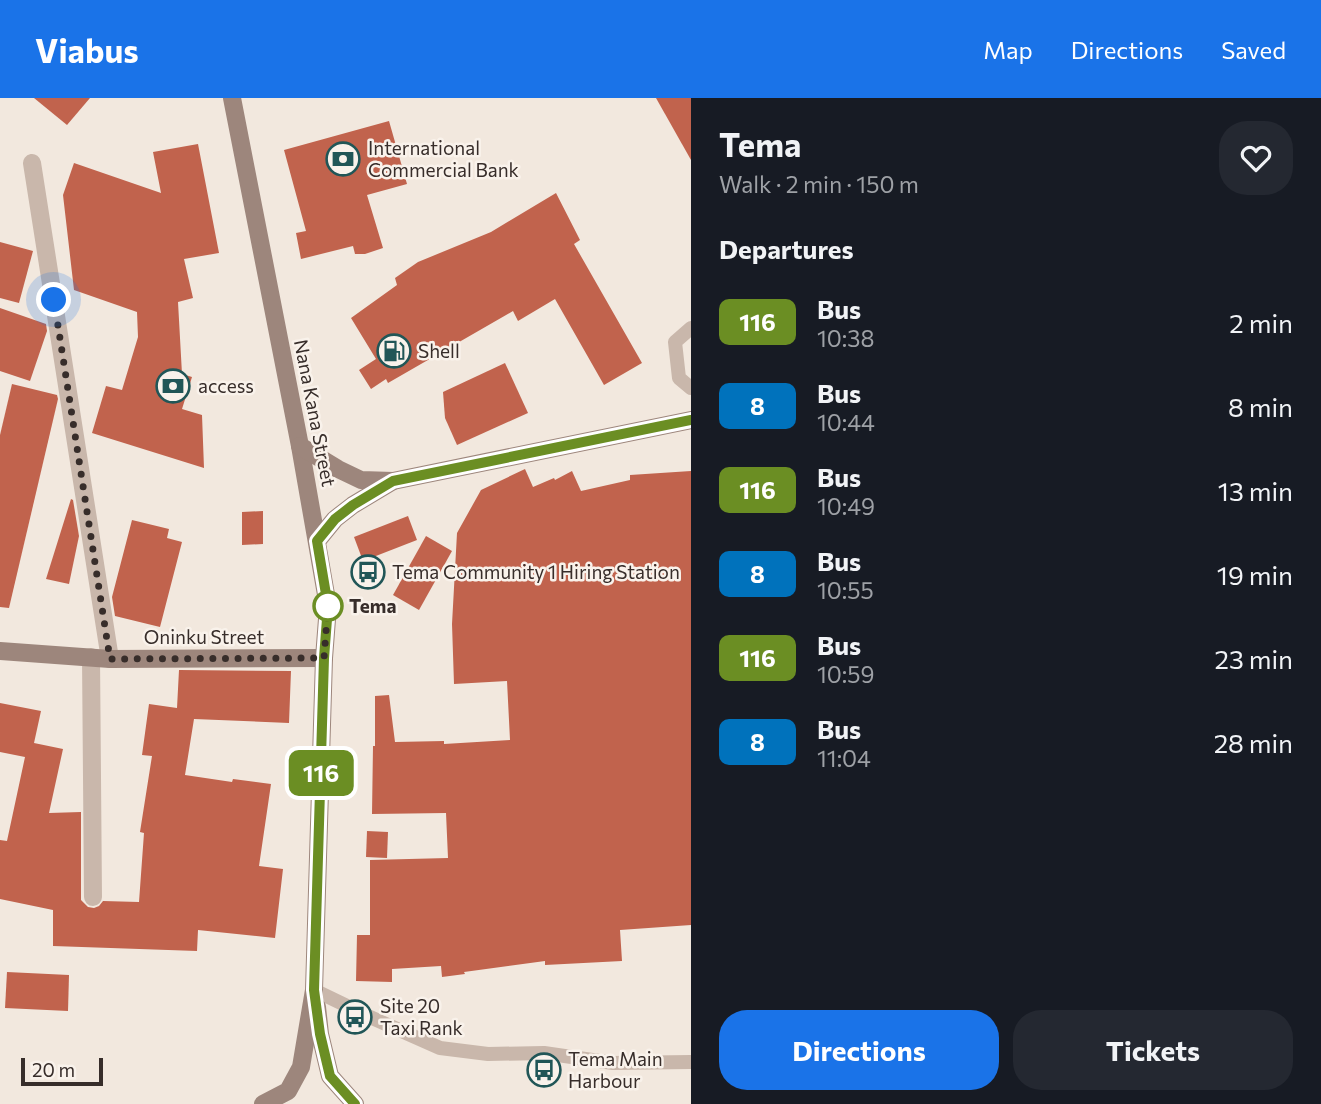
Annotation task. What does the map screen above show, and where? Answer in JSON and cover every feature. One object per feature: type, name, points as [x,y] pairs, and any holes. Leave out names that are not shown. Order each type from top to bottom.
[{"type":"street","name":"Nana Kana Street","points":[[232,98],[300,446],[328,606],[324,658],[314,990]]},
{"type":"street","points":[[33,163],[110,659]]},
{"type":"street","points":[[300,446],[361,480],[393,481],[691,420]]},
{"type":"street","points":[[317,541],[335,519],[393,481]]},
{"type":"street","name":"Oninku Street","points":[[0,651],[110,659],[324,658]]},
{"type":"street","points":[[91,657],[93,897]]},
{"type":"street","points":[[263,1104],[288,1091],[301,1067],[314,990]]},
{"type":"street","points":[[314,990],[320,1034],[330,1076],[355,1104]]},
{"type":"lane","points":[[691,328],[675,342],[679,378],[691,388]]},
{"type":"lane","points":[[314,990],[440,1048],[488,1054],[544,1053],[613,1063],[691,1062]]},
{"type":"building","points":[[34,98],[90,98],[67,125]]},
{"type":"building","points":[[656,98],[691,98],[691,160]]},
{"type":"building","points":[[389,121],[407,184],[367,195],[383,248],[355,254],[353,246],[301,259],[296,233],[306,231],[284,150]]},
{"type":"building","points":[[198,144],[219,253],[184,259],[193,298],[178,302],[182,374],[192,377],[182,409],[202,415],[204,468],[92,433],[106,386],[122,390],[138,337],[137,312],[74,290],[63,195],[74,163],[161,193],[153,152]]},
{"type":"building","points":[[556,193],[580,240],[574,244],[642,363],[604,385],[555,299],[518,321],[513,311],[388,383],[386,379],[371,389],[359,370],[376,359],[351,318],[397,285],[395,278],[418,262],[491,232]]},
{"type":"building","points":[[0,242],[33,251],[19,303],[0,298]]},
{"type":"building","points":[[0,308],[46,324],[47,331],[30,381],[0,371]]},
{"type":"building","points":[[505,363],[528,413],[457,445],[445,418],[443,392]]},
{"type":"building","points":[[12,384],[57,395],[58,399],[9,608],[0,607],[0,435]]},
{"type":"building","points":[[525,469],[533,487],[572,471],[581,491],[630,480],[630,475],[691,471],[691,925],[620,930],[622,961],[545,965],[545,961],[442,977],[441,966],[392,969],[392,982],[356,981],[357,935],[370,935],[370,860],[448,858],[446,813],[372,814],[375,696],[389,695],[395,742],[444,741],[444,744],[510,740],[507,681],[454,684],[452,624],[457,533],[481,490]]},
{"type":"building","points":[[71,499],[79,536],[69,584],[46,579]]},
{"type":"building","points":[[263,511],[263,544],[242,545],[242,512]]},
{"type":"building","points":[[408,516],[417,540],[363,561],[354,537]]},
{"type":"building","points":[[132,520],[169,529],[167,538],[182,542],[160,627],[115,616],[112,597]]},
{"type":"building","points":[[426,536],[452,551],[419,610],[393,595]]},
{"type":"building","points":[[179,670],[291,671],[289,723],[194,719],[185,775],[271,784],[259,866],[283,869],[275,938],[198,930],[197,951],[53,946],[53,910],[0,899],[0,840],[7,841],[25,757],[0,752],[0,703],[41,711],[34,743],[63,749],[49,813],[81,812],[81,900],[88,907],[94,908],[103,901],[139,902],[144,833],[140,832],[152,756],[142,755],[149,704],[177,708]]},
{"type":"building","points":[[367,831],[388,832],[387,858],[366,857]]},
{"type":"building","points":[[7,972],[69,975],[68,1011],[5,1008]]},
{"type":"bus line","name":"116","points":[[355,1104],[330,1076],[320,1034],[314,990],[324,658],[328,606],[317,541],[335,519],[393,481],[691,420]]},
{"type":"place","name":"International Commercial Bank","points":[[343,159]]},
{"type":"place","name":"Shell","points":[[394,351]]},
{"type":"place","name":"access","points":[[173,386]]},
{"type":"place","name":"Tema Community 1 Hiring Station","points":[[368,572]]},
{"type":"place","name":"Tema","points":[[328,606]]},
{"type":"place","name":"Site 20 Taxi Rank","points":[[355,1017]]},
{"type":"place","name":"Tema Main Harbour","points":[[544,1070]]},
{"type":"route","points":[[54,300],[110,659],[324,658],[328,606]]}]
